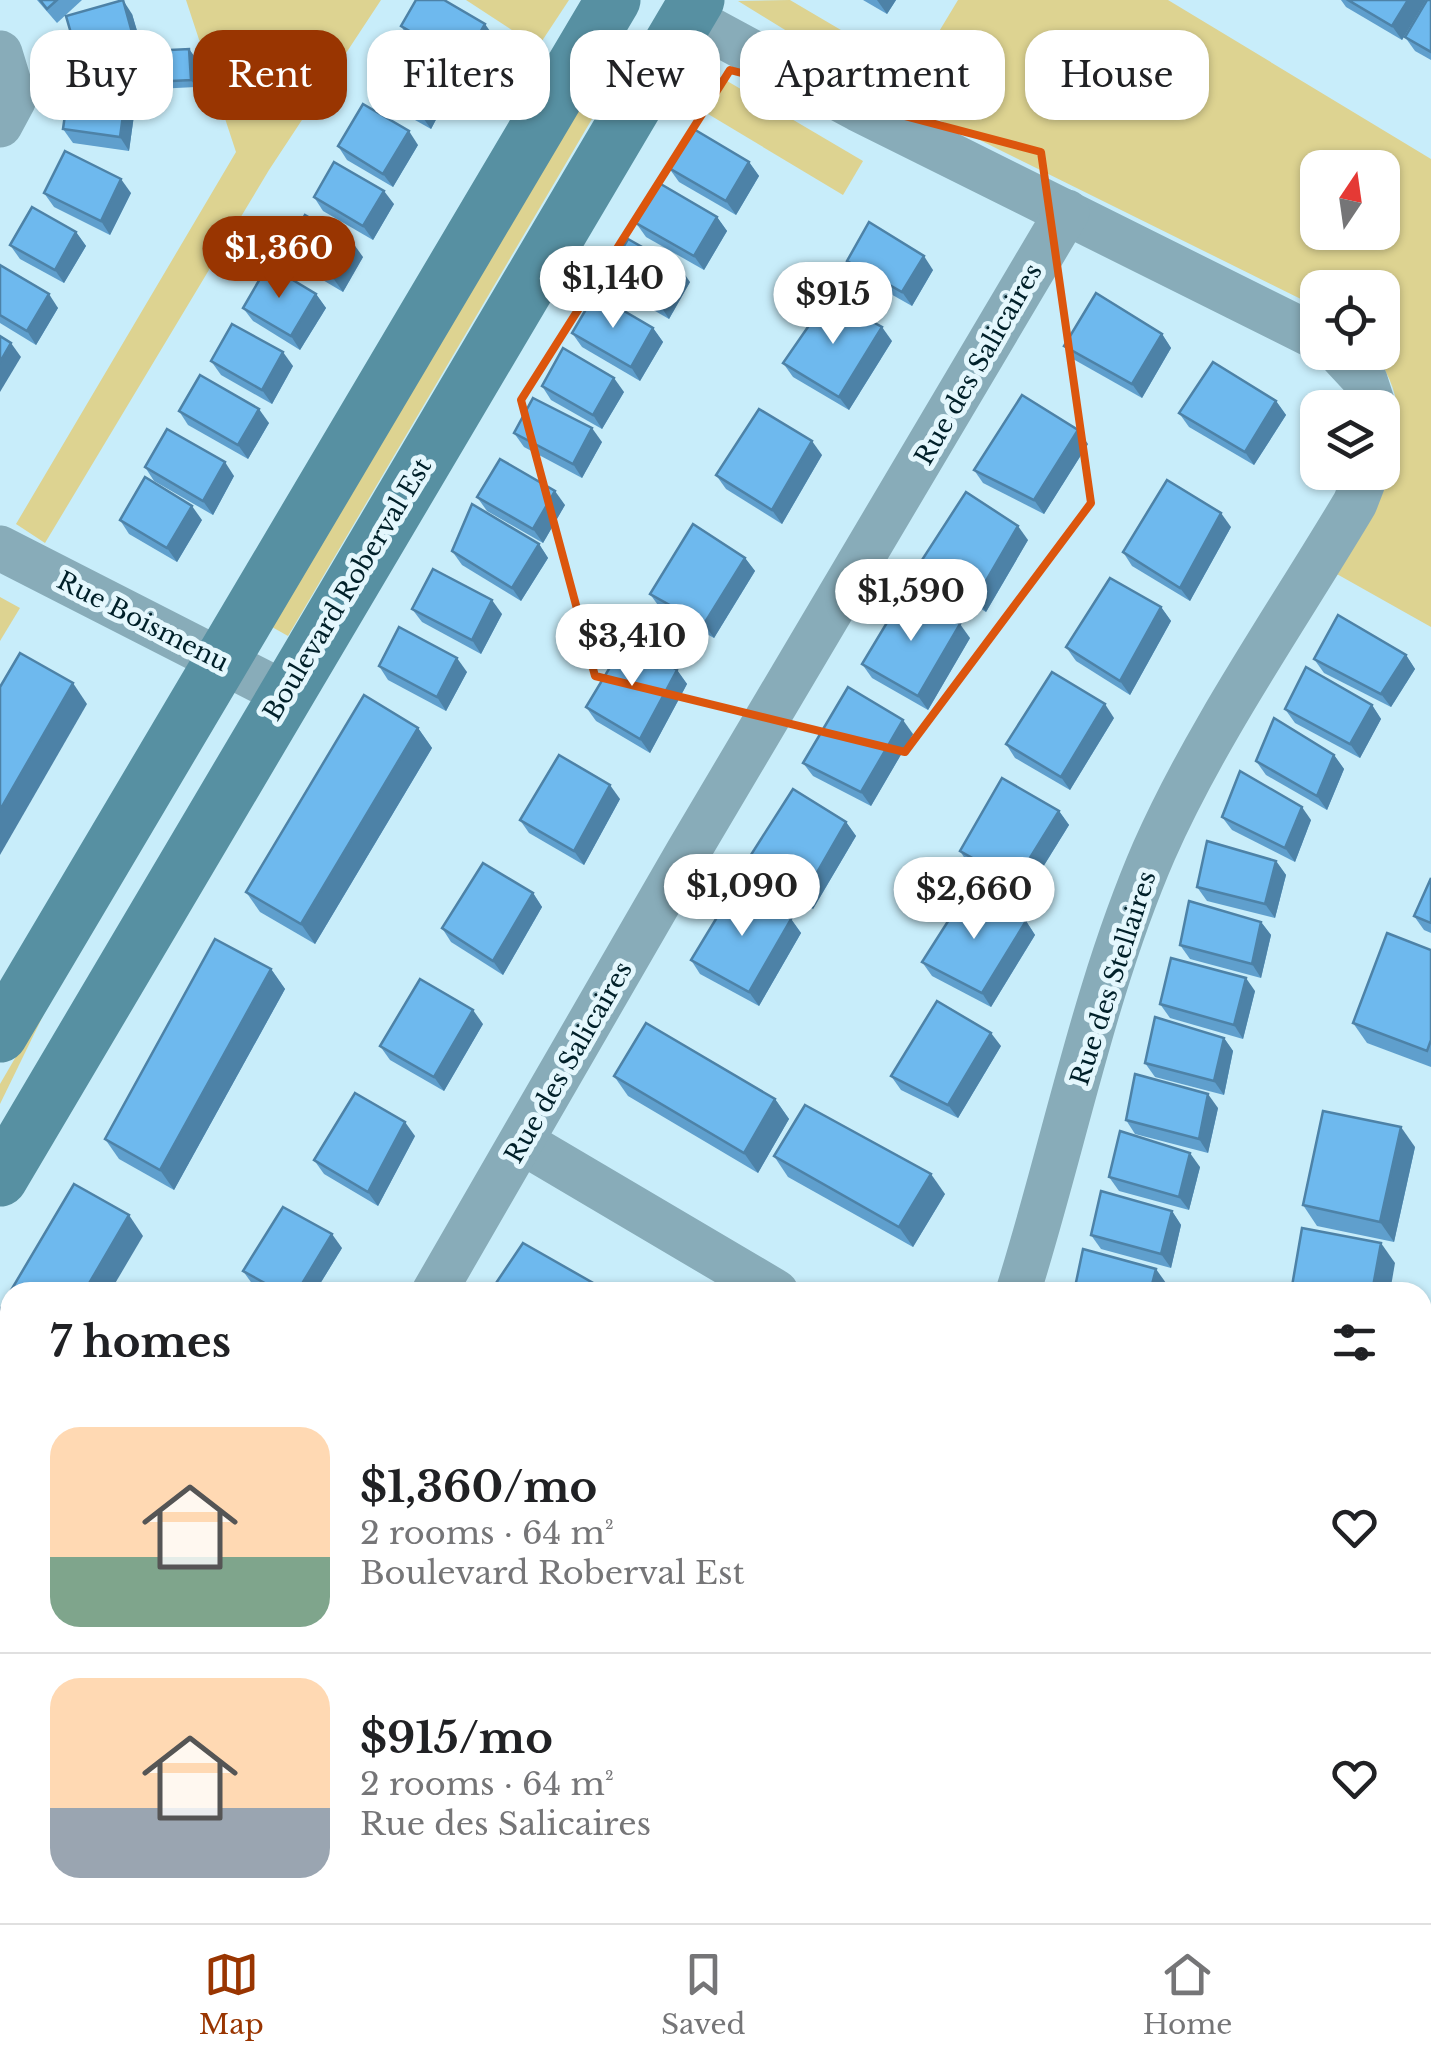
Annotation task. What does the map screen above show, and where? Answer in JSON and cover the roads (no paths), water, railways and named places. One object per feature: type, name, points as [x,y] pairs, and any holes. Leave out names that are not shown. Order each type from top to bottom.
[{"type":"street","points":[[0,1034],[613,0]]},
{"type":"street","points":[[692,8],[858,109],[1300,329]]},
{"type":"street","name":"Boulevard Roberval Est","points":[[0,1179],[692,8]]},
{"type":"street","points":[[0,53],[14,98],[0,125]]},
{"type":"street","name":"Rue des Salicaires","points":[[440,1282],[688,852],[1067,212]]},
{"type":"street","name":"Rue des Stellaires","points":[[1021,1282],[1097,1014],[1154,850],[1180,797],[1360,490]]},
{"type":"street","name":"Rue Boismenu","points":[[0,548],[286,694]]},
{"type":"street","points":[[522,1142],[759,1282]]}]
